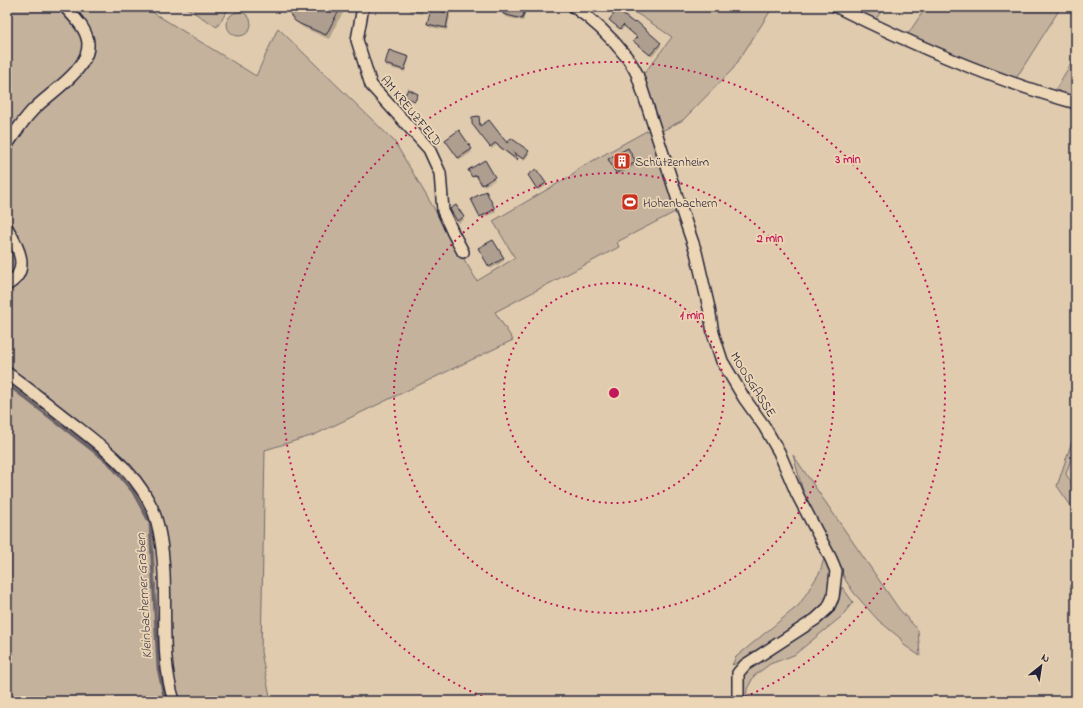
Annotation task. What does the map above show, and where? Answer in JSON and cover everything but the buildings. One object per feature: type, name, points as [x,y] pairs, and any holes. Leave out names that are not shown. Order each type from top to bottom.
[{"type":"street","points":[[7,145],[31,112],[69,78],[84,60],[88,50],[88,42],[85,33],[80,24],[65,7]]},
{"type":"street","name":"AM KREUZFELD","points":[[364,7],[357,40],[371,85],[429,149],[440,173],[443,211],[463,252]]},
{"type":"street","name":"MOOSGASSE","points":[[574,7],[585,14],[610,37],[626,56],[638,74],[696,252],[709,308],[713,333],[722,361],[744,398],[764,426],[836,571],[833,597],[828,608],[816,619],[740,669],[738,673],[738,701]]},
{"type":"street","points":[[837,7],[888,32],[969,67],[1018,85],[1076,103]]},
{"type":"street","points":[[7,228],[20,252],[21,260],[17,276],[7,285]]},
{"type":"street","points":[[7,373],[117,460],[149,501],[157,522],[161,546],[164,573],[165,653],[168,678],[174,701]]},
{"type":"shaded area","points":[[7,7],[144,7],[256,76],[278,28],[394,141],[477,281],[515,258],[493,221],[574,174],[578,169],[650,129],[677,211],[617,242],[619,247],[495,312],[513,340],[314,435],[265,450],[261,652],[271,701],[179,701],[172,679],[158,520],[145,485],[7,369]]},
{"type":"shaded area","points":[[185,7],[227,7],[229,8],[217,27]]},
{"type":"shaded area","points":[[624,7],[773,7],[733,69],[683,120],[660,132],[643,75],[672,37],[641,16]]},
{"type":"shaded area","points":[[847,7],[884,7],[874,22]]},
{"type":"shaded area","points":[[926,7],[1061,7],[1015,80],[906,37]]},
{"type":"shaded area","points":[[239,12],[247,16],[251,24],[247,32],[239,36],[231,32],[227,24],[231,16]]},
{"type":"shaded area","points":[[1076,55],[1076,97],[1054,92]]},
{"type":"shaded area","points":[[7,380],[111,462],[135,490],[152,522],[160,668],[166,701],[7,701]]},
{"type":"shaded area","points":[[1076,429],[1076,444],[1066,474],[1076,491],[1076,513],[1057,486]]},
{"type":"shaded area","points":[[793,455],[899,609],[918,630],[920,656],[904,645],[900,638],[878,620],[854,593],[846,581],[805,498]]},
{"type":"shaded area","points":[[825,555],[833,576],[832,588],[824,604],[797,627],[740,662],[732,665],[736,657],[799,605],[820,572]]},
{"type":"shaded area","points":[[842,587],[853,602],[841,617],[794,655],[770,664],[754,676],[747,689],[746,701],[743,701],[742,683],[745,673],[755,664],[811,629],[833,611],[838,603]]},
{"type":"waterway","name":"Kleinbacherner Graben","points":[[7,384],[109,463],[133,492],[150,523],[158,668],[165,701]]},
{"type":"place","name":"Schützenheim","points":[[622,161]]},
{"type":"place","name":"Hohenbachern","points":[[630,202]]}]
